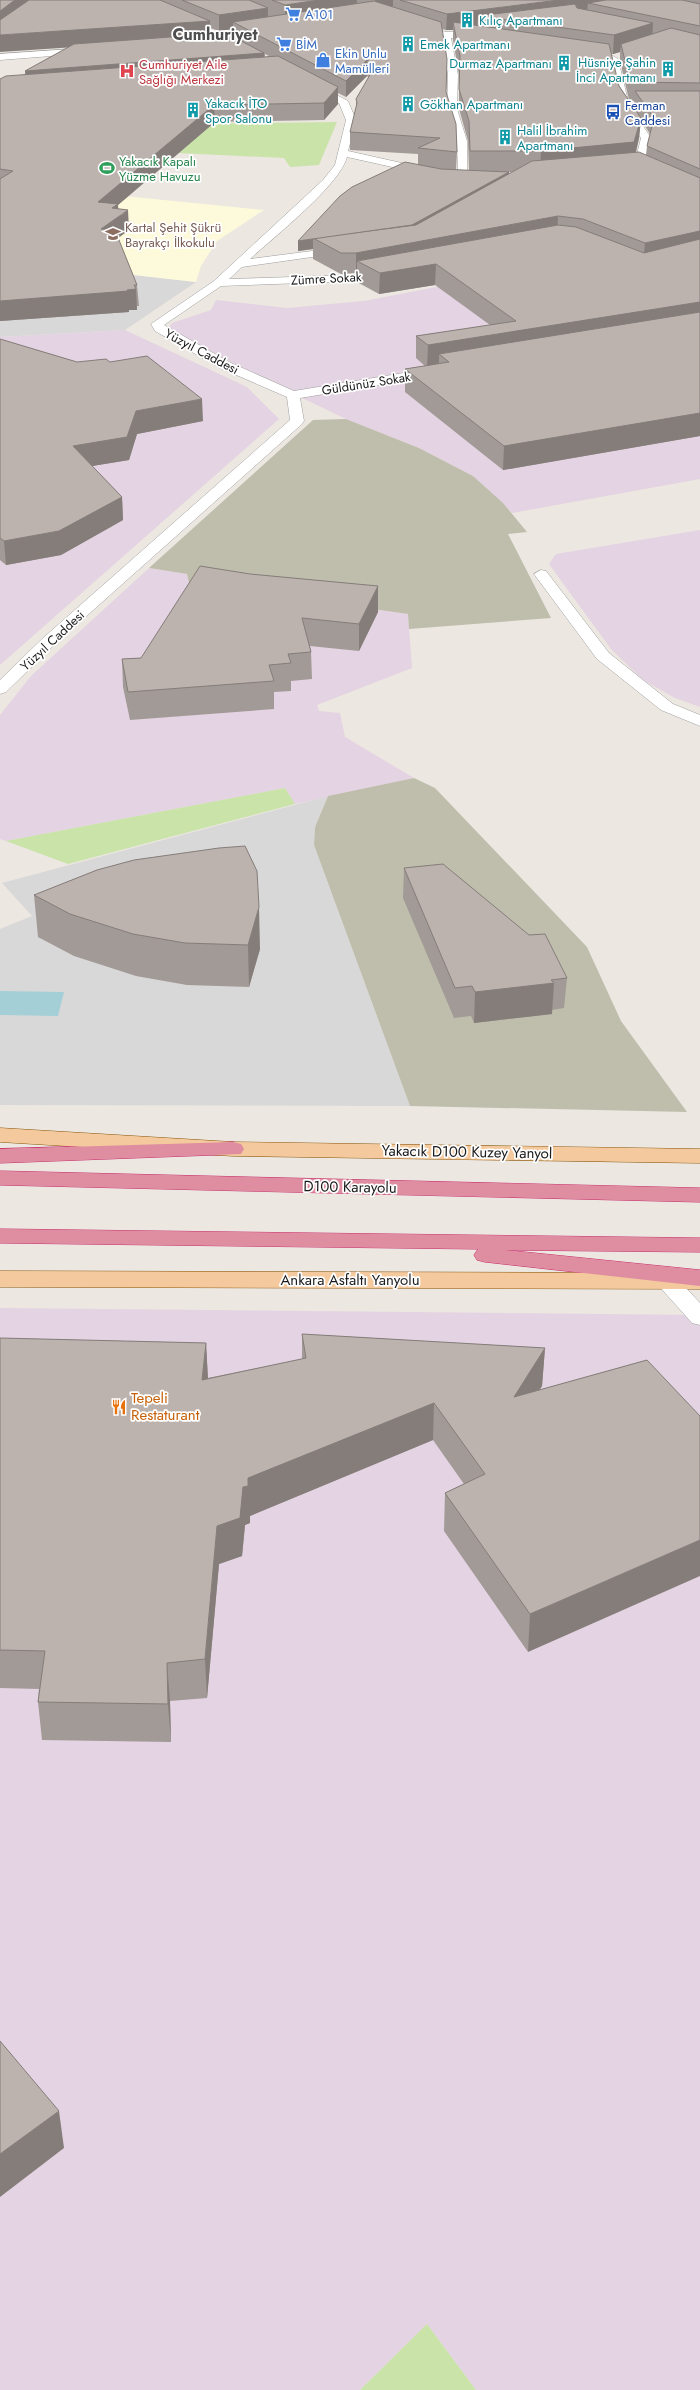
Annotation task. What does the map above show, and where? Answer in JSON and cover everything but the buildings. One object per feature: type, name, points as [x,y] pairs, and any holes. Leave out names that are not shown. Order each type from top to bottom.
[{"type":"highway","points":[[0,1156],[233,1149]]},
{"type":"highway","name":"D100 Karayolu","points":[[0,1178],[700,1195]]},
{"type":"highway","points":[[0,1236],[700,1245]]},
{"type":"highway","points":[[349,1241],[700,1278]]},
{"type":"main road","points":[[0,1135],[233,1149]]},
{"type":"main road","name":"Yakacık D100 Kuzey Yanyol","points":[[233,1149],[700,1156]]},
{"type":"main road","name":"Ankara Asfaltı Yanyolu","points":[[0,1279],[700,1281]]},
{"type":"street","points":[[128,2],[140,5],[219,36],[232,37],[250,51]]},
{"type":"street","points":[[401,22],[446,35],[490,42]]},
{"type":"street","points":[[446,35],[484,30]]},
{"type":"street","points":[[446,35],[453,75],[452,109],[462,141],[463,175]]},
{"type":"street","points":[[206,43],[232,37]]},
{"type":"street","points":[[0,57],[95,50]]},
{"type":"street","points":[[574,54],[617,58],[624,105],[646,138],[635,168],[700,195]]},
{"type":"street","name":"Yüzyıl Caddesi","points":[[0,689],[48,642],[297,421],[293,395],[196,352],[159,328],[158,322],[218,283],[327,182],[340,165],[351,120],[343,101],[302,79]]},
{"type":"street","points":[[624,105],[639,105]]},
{"type":"street","points":[[343,153],[394,166],[433,172]]},
{"type":"street","points":[[239,264],[356,249]]},
{"type":"street","name":"Zümre Sokak","points":[[218,283],[356,278],[395,271]]},
{"type":"street","name":"Güldünüz Sokak","points":[[293,395],[450,369]]},
{"type":"street","points":[[541,574],[603,656],[667,707],[700,721]]},
{"type":"street","points":[[666,1280],[700,1317]]},
{"type":"shaded area","name":"Kartal Şehit Şükrü Bayrakçı İlkokulu","points":[[4,184],[264,210],[217,241],[201,266],[196,282],[0,260],[0,186]]},
{"type":"shaded area","points":[[0,260],[196,282],[125,330],[0,337]]},
{"type":"shaded area","points":[[565,262],[700,299],[700,479],[512,513],[473,476],[419,448],[346,419],[273,384],[168,329],[172,323],[211,310],[216,300],[287,308],[364,301]]},
{"type":"shaded area","points":[[125,330],[247,387],[279,419],[0,665],[0,337]]},
{"type":"shaded area","points":[[346,419],[419,448],[473,476],[503,503],[527,532],[508,534],[551,618],[409,629],[408,614],[189,583],[187,574],[149,568],[313,420]]},
{"type":"shaded area","points":[[700,530],[700,707],[675,698],[643,680],[611,649],[549,564],[556,554]]},
{"type":"shaded area","points":[[149,568],[187,574],[189,583],[408,614],[412,668],[317,705],[319,711],[340,713],[345,737],[414,778],[295,804],[285,788],[6,841],[0,839],[0,715],[31,676]]},
{"type":"shaded area","points":[[414,778],[435,788],[587,947],[621,1021],[687,1112],[410,1106],[314,845],[315,827],[328,796]]},
{"type":"shaded area","points":[[328,796],[315,827],[314,845],[410,1106],[0,1105],[0,929],[32,916],[2,883]]},
{"type":"shaded area","points":[[0,1308],[700,1315],[700,2390],[476,2390],[427,2324],[360,2390],[0,2390]]},
{"type":"green space","points":[[337,122],[319,165],[290,167],[284,158],[54,147],[93,125]]},
{"type":"green space","points":[[285,788],[295,804],[68,864],[6,841]]},
{"type":"green space","points":[[427,2324],[476,2390],[360,2390]]},
{"type":"water","points":[[0,991],[64,992],[58,1016],[0,1015]]},
{"type":"place","name":"A101","points":[[293,14]]},
{"type":"place","name":"Kılıç Apartmanı","points":[[467,20]]},
{"type":"place","name":"BİM","points":[[284,44]]},
{"type":"place","name":"Emek Apartmanı","points":[[408,44]]},
{"type":"place","name":"Ekin Unlu Mamülleri","points":[[323,60]]},
{"type":"place","name":"Durmaz Apartmanı","points":[[564,63]]},
{"type":"place","name":"Hüsniye Şahin İnci Apartmanı","points":[[668,69]]},
{"type":"place","name":"Cumhuriyet Aile Sağlığı Merkezi","points":[[127,71]]},
{"type":"place","name":"Gökhan Apartmanı","points":[[408,104]]},
{"type":"place","name":"Yakacık İTO Spor Salonu","points":[[193,110]]},
{"type":"place","name":"Ferman Caddesi","points":[[613,112]]},
{"type":"place","name":"Halil İbrahim Apartmanı","points":[[505,137]]},
{"type":"place","name":"Yakacık Kapalı Yüzme Havuzu","points":[[107,168]]},
{"type":"place","name":"Kartal Şehit Şükrü Bayrakçı İlkokulu","points":[[113,234]]},
{"type":"place","name":"Tepeli Restaturant","points":[[119,1407]]},
{"type":"district","name":"Cumhuriyet","points":[[215,34]]}]
